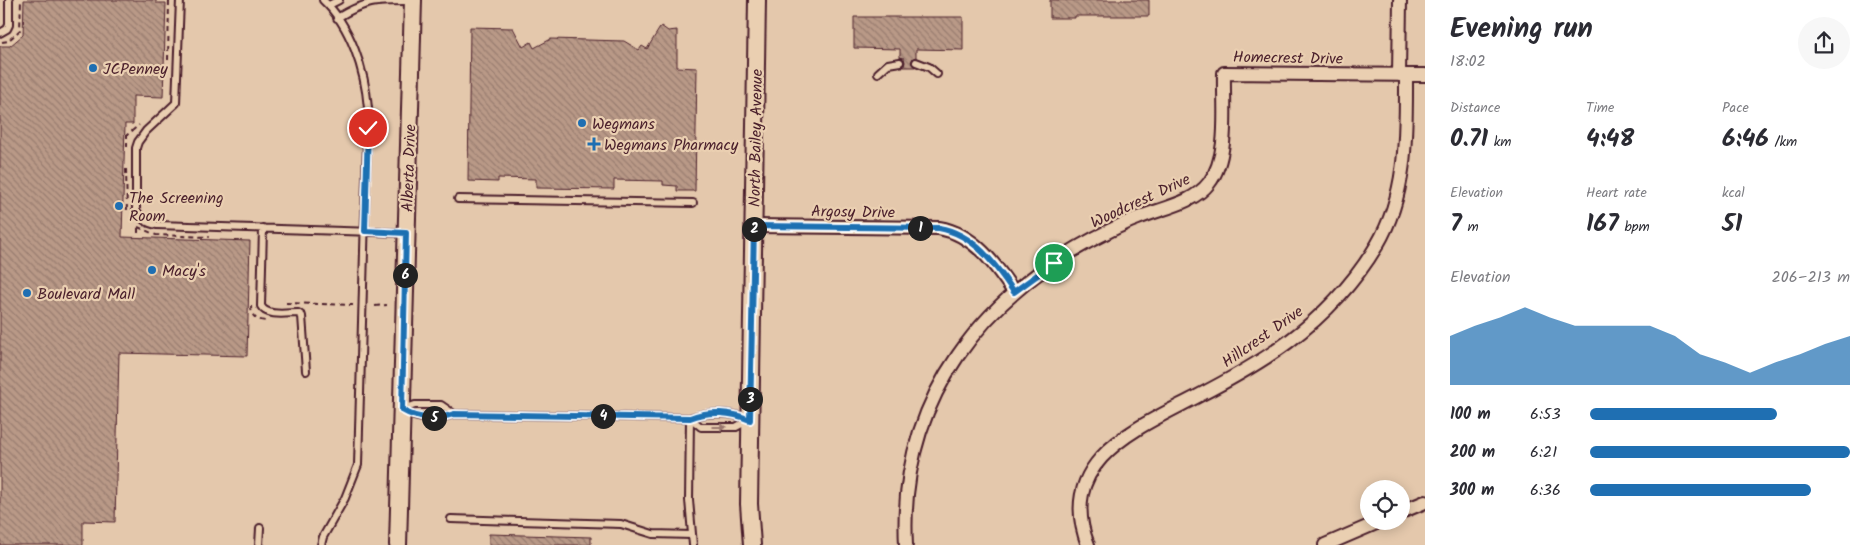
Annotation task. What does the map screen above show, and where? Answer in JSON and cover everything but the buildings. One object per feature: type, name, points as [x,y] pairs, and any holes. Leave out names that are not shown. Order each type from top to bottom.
[{"type":"street","name":"North Bailey Avenue","points":[[752,545],[749,504],[757,0]]},
{"type":"street","name":"Hillcrest Drive","points":[[1088,545],[1082,524],[1082,498],[1089,476],[1102,456],[1133,431],[1252,366],[1288,342],[1314,321],[1342,293],[1363,266],[1387,226],[1401,180],[1406,134],[1400,0]]},
{"type":"street","name":"Alberta Drive","points":[[398,545],[413,1]]},
{"type":"street","name":"Homecrest Drive","points":[[1223,146],[1224,73],[1425,75]]},
{"type":"street","name":"Woodcrest Drive","points":[[906,545],[906,502],[918,438],[928,409],[952,364],[970,338],[1014,292],[1054,263],[1088,242],[1138,217],[1182,202],[1196,195],[1208,184],[1214,174],[1223,146]]},
{"type":"street","name":"Argosy Drive","points":[[754,226],[939,228],[951,230],[968,239],[988,258],[1014,292]]},
{"type":"street","points":[[1410,508],[1425,502]]},
{"type":"street","points":[[1325,545],[1360,530]]},
{"type":"lane","points":[[0,33],[7,29],[9,25],[9,0]]},
{"type":"lane","points":[[180,0],[176,104],[146,131],[136,148],[136,210],[140,218],[156,225],[406,233]]},
{"type":"lane","points":[[321,545],[353,481],[358,465],[368,100],[361,65],[353,46],[329,5],[323,0]]},
{"type":"lane","points":[[329,5],[338,0]]},
{"type":"lane","points":[[337,18],[363,3],[413,1]]},
{"type":"lane","points":[[878,72],[888,64],[900,62]]},
{"type":"lane","points":[[916,62],[929,67],[937,74]]},
{"type":"lane","points":[[458,199],[693,203]]},
{"type":"lane","points":[[263,228],[261,306],[262,309],[269,313],[298,313],[302,316],[306,371]]},
{"type":"lane","points":[[402,410],[415,405],[441,405],[454,414]]},
{"type":"lane","points":[[402,410],[415,418],[441,418],[454,414],[690,418],[701,413],[737,414],[750,420]]},
{"type":"lane","points":[[690,418],[702,427],[736,427],[750,420]]},
{"type":"lane","points":[[690,418],[689,500],[693,545]]},
{"type":"lane","points":[[451,519],[621,524],[653,534],[692,535]]},
{"type":"lane","points":[[259,545],[260,528]]},
{"type":"path","points":[[168,60],[166,40],[169,0]]},
{"type":"path","points":[[10,37],[14,42]]},
{"type":"path","points":[[126,154],[127,135],[142,122]]},
{"type":"path","points":[[126,163],[125,206],[128,215]]},
{"type":"path","points":[[134,223],[156,235],[214,237]]},
{"type":"path","points":[[138,238],[139,227]]},
{"type":"path","points":[[286,304],[355,305]]},
{"type":"path","points":[[375,306],[387,305]]},
{"type":"place","name":"JCPenney","points":[[93,68]]},
{"type":"place","name":"Wegmans","points":[[582,123]]},
{"type":"place","name":"Wegmans Pharmacy","points":[[594,144]]},
{"type":"place","name":"The Screening Room","points":[[119,206]]},
{"type":"place","name":"Macy's","points":[[152,270]]},
{"type":"place","name":"Boulevard Mall","points":[[27,293]]},
{"type":"route","points":[[368,128],[365,231],[406,233],[402,410],[415,418],[441,418],[454,414],[690,418],[701,413],[737,414],[750,420],[754,226],[939,228],[951,230],[973,243],[1002,274],[1014,292],[1054,263]]}]
